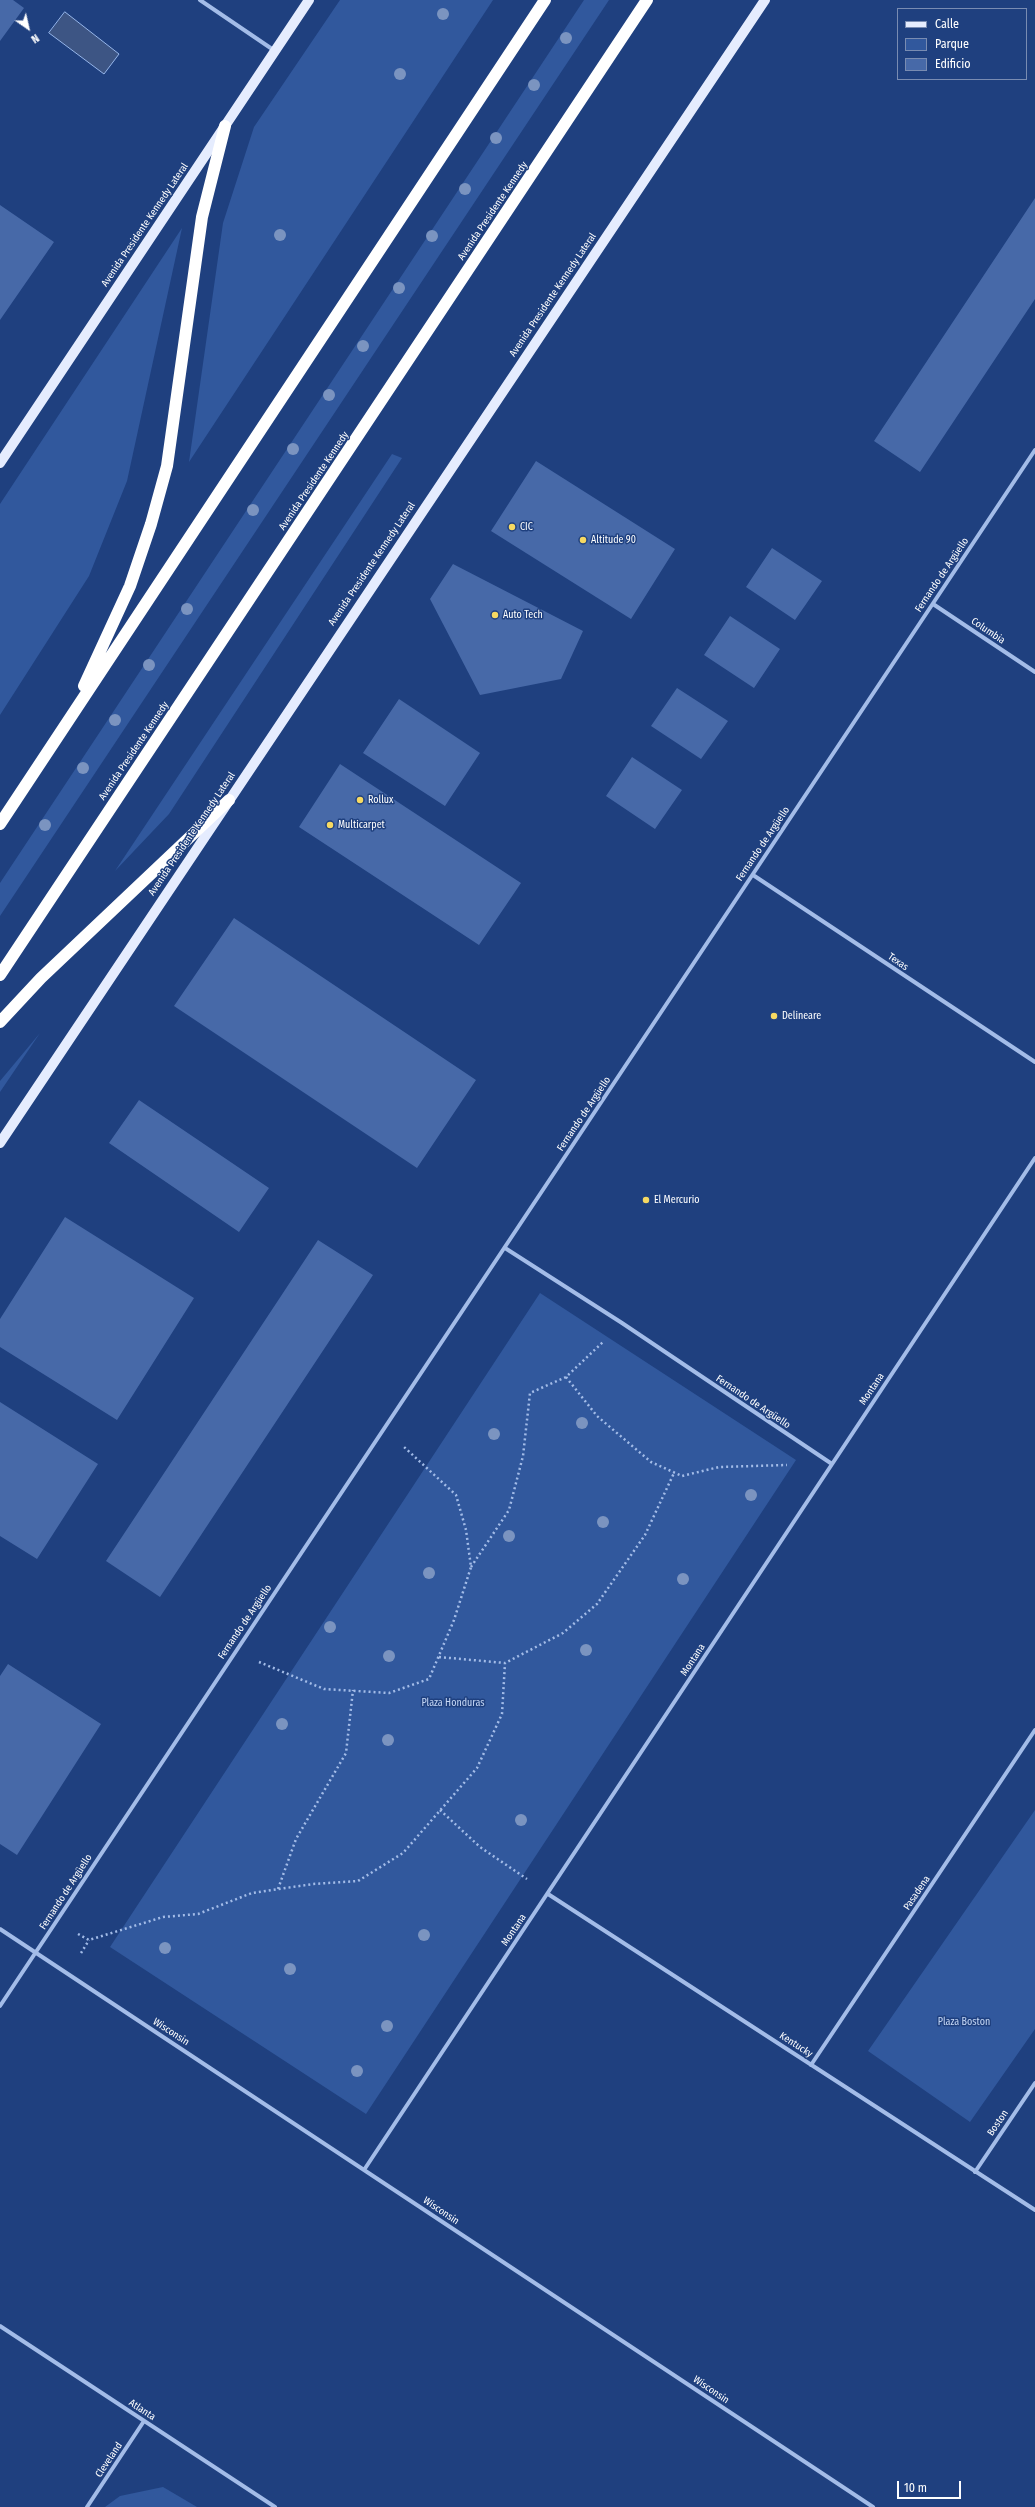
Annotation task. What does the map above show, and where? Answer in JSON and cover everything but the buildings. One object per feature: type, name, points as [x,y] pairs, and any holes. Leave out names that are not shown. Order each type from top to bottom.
[{"type":"highway","points":[[0,824],[545,0]]},
{"type":"highway","name":"Avenida Presidente Kennedy","points":[[0,975],[647,0]]},
{"type":"highway","points":[[68,721],[130,586],[151,524],[167,466],[202,217],[225,126]]},
{"type":"highway","points":[[0,1022],[41,978],[229,800]]},
{"type":"main road","name":"Avenida Presidente Kennedy Lateral","points":[[0,463],[309,0]]},
{"type":"main road","name":"Avenida Presidente Kennedy Lateral","points":[[0,1143],[765,0]]},
{"type":"street","points":[[200,0],[275,51]]},
{"type":"street","name":"Fernando de Argüello","points":[[0,2006],[1035,450]]},
{"type":"street","name":"Columbia","points":[[932,604],[1035,672]]},
{"type":"street","name":"Texas","points":[[753,875],[1035,1062]]},
{"type":"street","name":"Montana","points":[[364,2170],[1035,1158]]},
{"type":"street","name":"Fernando de Argüello","points":[[505,1248],[622,1323],[832,1464]]},
{"type":"street","name":"Pasadena","points":[[812,2065],[1035,1730]]},
{"type":"street","name":"Kentucky","points":[[548,1894],[1035,2210]]},
{"type":"street","name":"Wisconsin","points":[[0,1929],[873,2507]]},
{"type":"street","name":"Boston","points":[[975,2172],[1035,2083]]},
{"type":"street","name":"Atlanta","points":[[0,2326],[275,2507]]},
{"type":"street","name":"Cleveland","points":[[87,2507],[144,2421]]},
{"type":"path","points":[[235,1652],[324,1689],[389,1693],[429,1680],[454,1620],[471,1567],[509,1510],[523,1456],[530,1393],[566,1377],[622,1323]]},
{"type":"path","points":[[566,1377],[597,1416],[651,1462],[682,1476],[718,1466],[832,1464]]},
{"type":"path","points":[[384,1429],[456,1495],[466,1530],[471,1567]]},
{"type":"path","points":[[439,1657],[505,1663],[563,1633],[597,1604],[645,1535],[674,1473]]},
{"type":"path","points":[[55,1923],[89,1940],[163,1918],[198,1914],[252,1893],[358,1881],[403,1852],[477,1768],[502,1714],[505,1663]]},
{"type":"path","points":[[278,1889],[296,1838],[346,1753],[352,1690]]},
{"type":"path","points":[[440,1810],[480,1847],[548,1894]]},
{"type":"green space","points":[[340,0],[493,0],[189,462],[223,223],[254,127]]},
{"type":"green space","points":[[584,0],[609,0],[0,916],[0,883]]},
{"type":"green space","points":[[182,228],[127,481],[89,576],[0,715],[0,504]]},
{"type":"green space","points":[[392,454],[402,458],[169,814],[115,871]]},
{"type":"green space","points":[[40,1033],[0,1092],[0,1081]]},
{"type":"green space","name":"Plaza Honduras","points":[[540,1293],[796,1460],[366,2114],[110,1947]]},
{"type":"green space","name":"Plaza Boston","points":[[1035,1810],[1035,2029],[970,2122],[868,2051]]},
{"type":"green space","points":[[163,2487],[197,2507],[105,2507],[120,2496]]},
{"type":"shaded area","points":[[65,12],[119,54],[104,74],[49,33]]},
{"type":"place","name":"CIC","points":[[512,527]]},
{"type":"place","name":"Altitude 90","points":[[583,540]]},
{"type":"place","name":"Auto Tech","points":[[495,615]]},
{"type":"place","name":"Rollux","points":[[360,800]]},
{"type":"place","name":"Multicarpet","points":[[330,825]]},
{"type":"place","name":"Delineare","points":[[774,1016]]},
{"type":"place","name":"El Mercurio","points":[[646,1200]]}]
